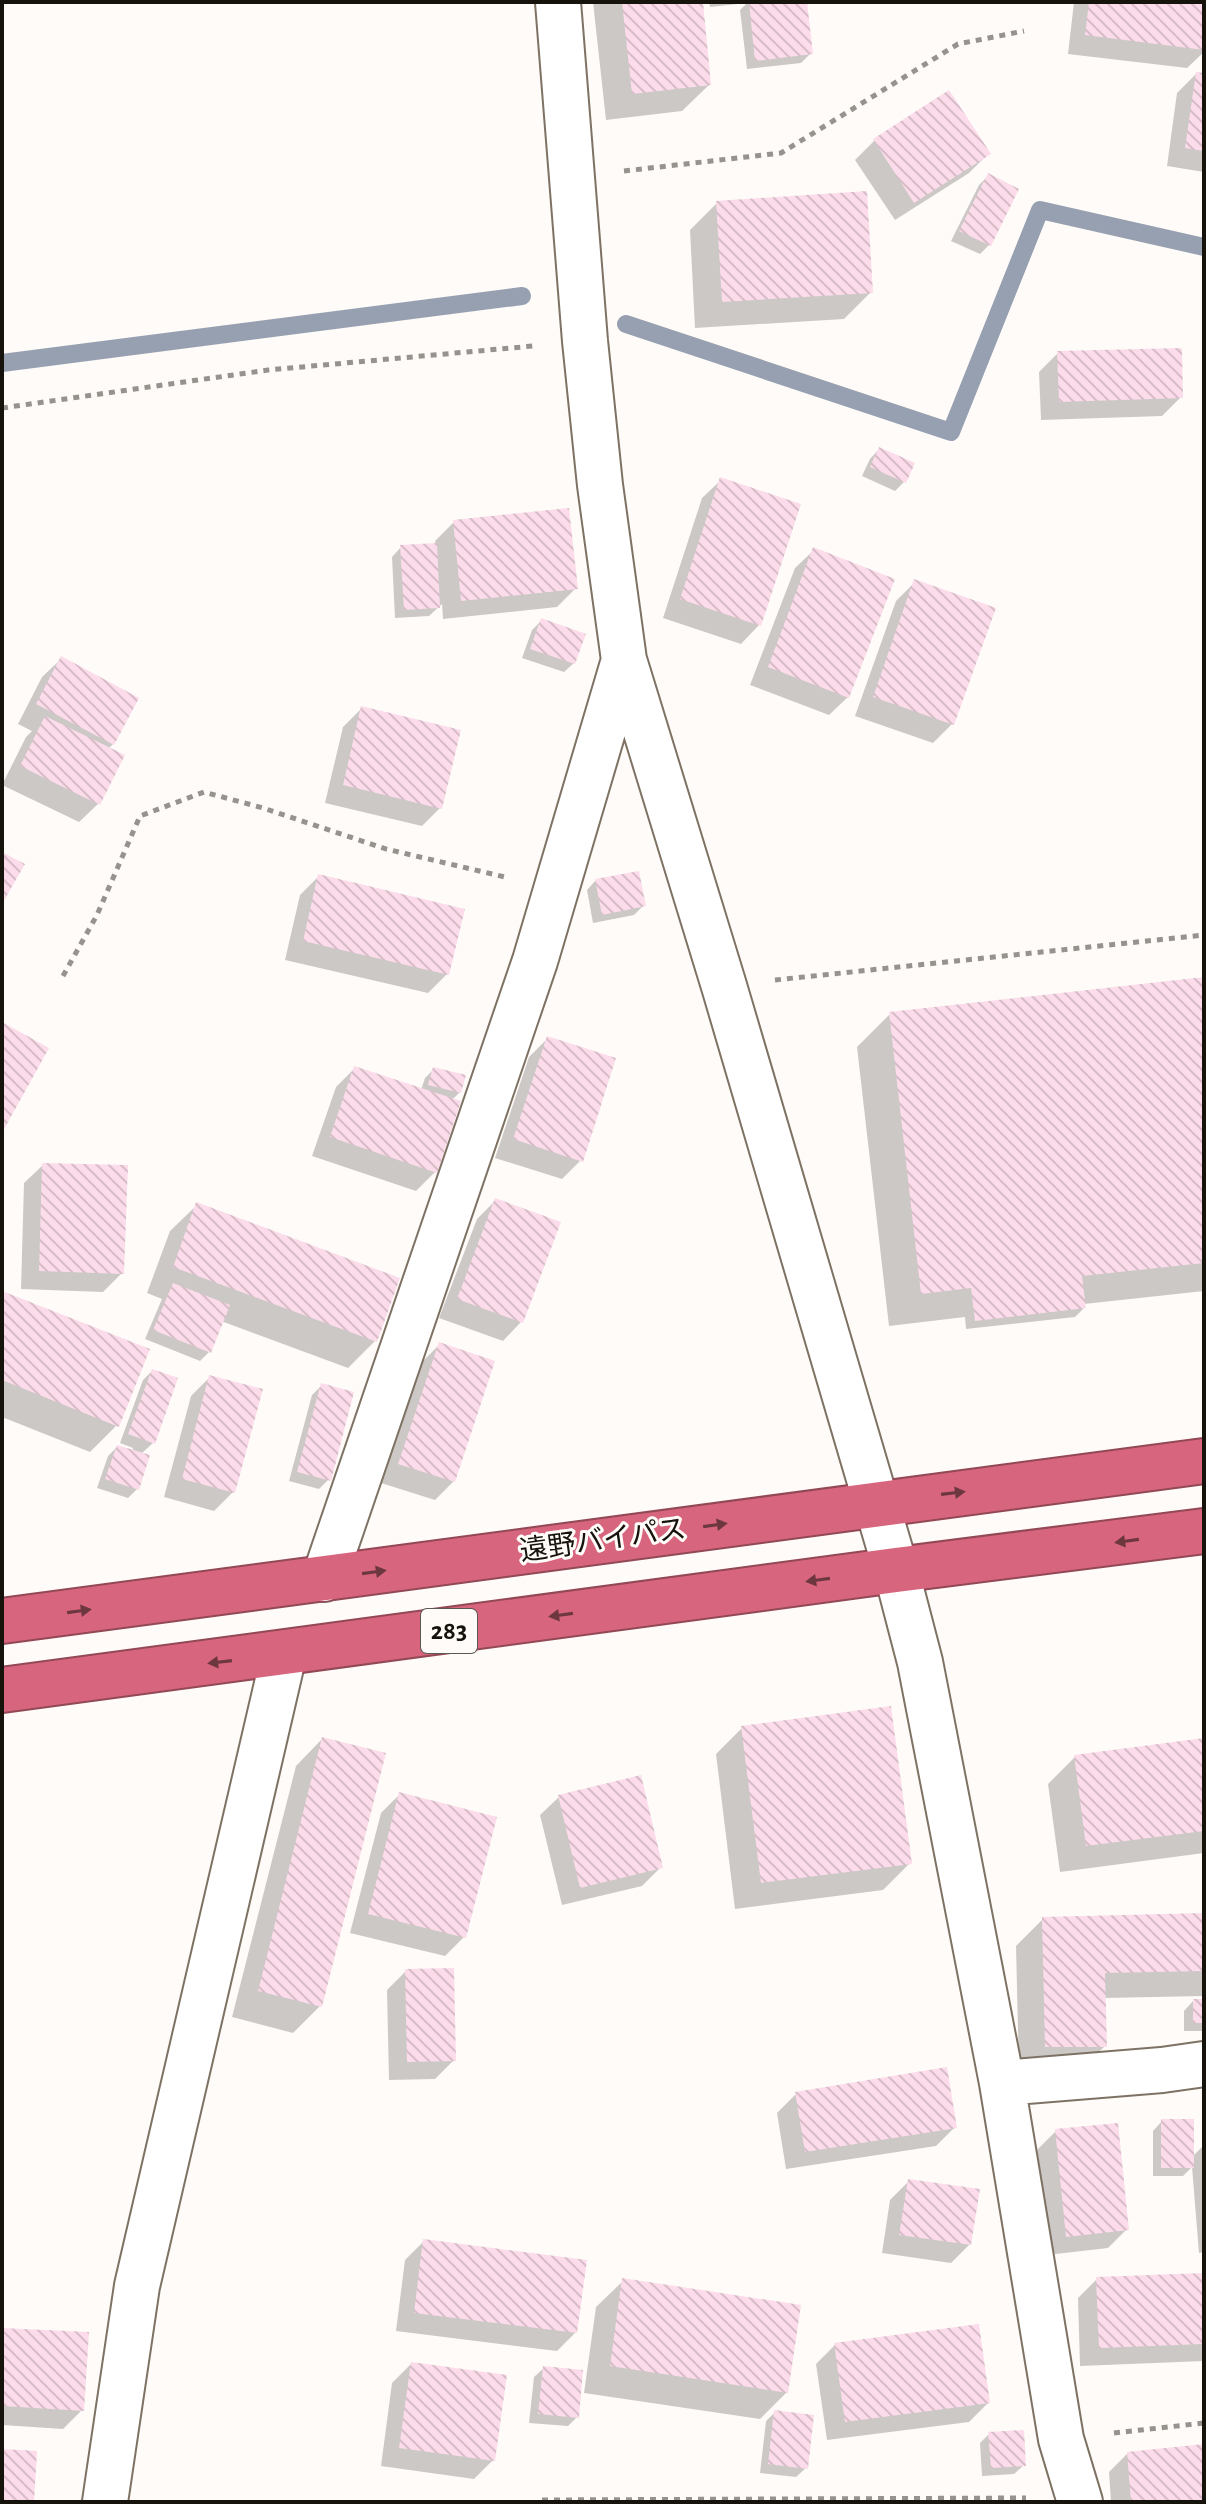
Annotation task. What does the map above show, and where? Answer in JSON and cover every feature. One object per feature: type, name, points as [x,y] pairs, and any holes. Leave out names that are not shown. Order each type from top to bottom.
[{"type":"highway","name":"遠野バイパス","points":[[2,1621],[1204,1461]]},
{"type":"highway","name":"283","points":[[2,1690],[1204,1531]]},
{"type":"street","points":[[558,2],[585,341],[600,485],[624,660],[724,986],[896,1570],[920,1662],[1002,2083],[1061,2439],[1079,2500]]},
{"type":"street","points":[[324,1579],[530,976],[624,660]]},
{"type":"street","points":[[105,2502],[137,2286],[284,1654]]},
{"type":"street","points":[[1002,2083],[1204,2064]]},
{"type":"path","points":[[572,177],[781,153],[958,44],[1024,31]]},
{"type":"path","points":[[2,408],[268,370],[585,341]]},
{"type":"path","points":[[63,976],[97,915],[140,816],[204,792],[386,849],[556,889]]},
{"type":"path","points":[[724,986],[1204,935]]},
{"type":"path","points":[[1061,2439],[1204,2423]]},
{"type":"path","points":[[542,2500],[1079,2500]]},
{"type":"building","points":[[622,2],[703,2],[711,85],[632,94]]},
{"type":"building","points":[[749,2],[807,2],[813,54],[755,61]]},
{"type":"building","points":[[1089,2],[1204,2],[1204,50],[1085,35]]},
{"type":"building","points":[[1196,72],[1204,73],[1204,151],[1185,148]]},
{"type":"building","points":[[949,90],[991,154],[914,203],[873,139]]},
{"type":"building","points":[[988,173],[1019,189],[991,246],[959,231]]},
{"type":"building","points":[[867,191],[873,293],[722,302],[716,201]]},
{"type":"building","points":[[1182,348],[1183,398],[1059,402],[1057,351]]},
{"type":"building","points":[[879,447],[915,463],[906,483],[870,467]]},
{"type":"building","points":[[720,477],[801,504],[761,626],[680,599]]},
{"type":"building","points":[[569,508],[578,589],[461,601],[453,520]]},
{"type":"building","points":[[437,543],[440,608],[404,610],[400,545]]},
{"type":"building","points":[[813,547],[895,579],[849,698],[768,667]]},
{"type":"building","points":[[914,579],[996,608],[954,725],[873,697]]},
{"type":"building","points":[[541,618],[586,634],[575,664],[530,649]]},
{"type":"building","points":[[61,656],[139,698],[114,745],[36,704]]},
{"type":"building","points":[[361,706],[461,730],[442,809],[343,785]]},
{"type":"building","points":[[45,716],[125,755],[100,805],[20,766]]},
{"type":"building","points":[[2,852],[25,864],[2,904]]},
{"type":"building","points":[[639,871],[646,906],[602,915],[595,879]]},
{"type":"building","points":[[318,874],[465,909],[449,975],[303,941]]},
{"type":"building","points":[[1204,977],[1204,1263],[1082,1276],[1086,1308],[975,1321],[971,1288],[921,1294],[889,1012]]},
{"type":"building","points":[[2,1022],[49,1048],[2,1133]]},
{"type":"building","points":[[547,1036],[616,1058],[583,1162],[513,1139]]},
{"type":"building","points":[[354,1066],[461,1101],[437,1173],[330,1137]]},
{"type":"building","points":[[433,1067],[466,1075],[461,1093],[428,1085]]},
{"type":"building","points":[[42,1163],[128,1165],[124,1274],[39,1271]]},
{"type":"building","points":[[495,1198],[561,1222],[523,1323],[457,1299]]},
{"type":"building","points":[[196,1202],[400,1278],[377,1342],[173,1267]]},
{"type":"building","points":[[173,1283],[230,1305],[211,1353],[153,1330]]},
{"type":"building","points":[[2,1291],[150,1349],[119,1427],[2,1380]]},
{"type":"building","points":[[439,1342],[495,1361],[455,1482],[398,1464]]},
{"type":"building","points":[[152,1369],[178,1378],[155,1444],[128,1434]]},
{"type":"building","points":[[209,1375],[263,1389],[235,1493],[182,1479]]},
{"type":"building","points":[[321,1383],[354,1392],[331,1481],[297,1472]]},
{"type":"building","points":[[117,1445],[150,1455],[139,1490],[105,1479]]},
{"type":"building","points":[[891,1706],[912,1864],[761,1883],[741,1726]]},
{"type":"building","points":[[322,1737],[386,1753],[322,2007],[258,1991]]},
{"type":"building","points":[[1204,1738],[1204,1831],[1086,1846],[1074,1755]]},
{"type":"building","points":[[641,1775],[663,1868],[580,1888],[558,1795]]},
{"type":"building","points":[[399,1792],[497,1817],[466,1938],[368,1914]]},
{"type":"building","points":[[1204,1913],[1204,1971],[1105,1973],[1107,2047],[1045,2047],[1042,1917]]},
{"type":"building","points":[[454,1968],[456,2061],[407,2062],[405,1969]]},
{"type":"building","points":[[1193,1999],[1204,1999],[1204,2023],[1193,2023]]},
{"type":"building","points":[[947,2067],[957,2128],[805,2152],[795,2092]]},
{"type":"building","points":[[1161,2119],[1194,2119],[1194,2168],[1161,2168]]},
{"type":"building","points":[[1118,2123],[1129,2230],[1066,2237],[1055,2129]]},
{"type":"building","points":[[908,2179],[980,2189],[971,2245],[899,2235]]},
{"type":"building","points":[[423,2239],[587,2260],[577,2333],[414,2313]]},
{"type":"building","points":[[1204,2273],[1204,2344],[1099,2348],[1096,2277]]},
{"type":"building","points":[[622,2278],[801,2305],[788,2393],[610,2366]]},
{"type":"building","points":[[979,2324],[990,2403],[845,2422],[834,2343]]},
{"type":"building","points":[[2,2328],[89,2332],[84,2411],[2,2406]]},
{"type":"building","points":[[411,2362],[507,2375],[495,2461],[399,2448]]},
{"type":"building","points":[[543,2366],[583,2370],[579,2418],[538,2414]]},
{"type":"building","points":[[774,2410],[814,2415],[808,2469],[768,2464]]},
{"type":"building","points":[[1024,2430],[1026,2466],[991,2468],[988,2432]]},
{"type":"building","points":[[1204,2444],[1204,2502],[1131,2502],[1127,2452]]},
{"type":"building","points":[[2,2449],[37,2451],[34,2502],[2,2502]]},
{"type":"waterway","points":[[626,324],[951,432],[1040,210],[1204,247]]},
{"type":"waterway","points":[[2,363],[522,296]]}]
